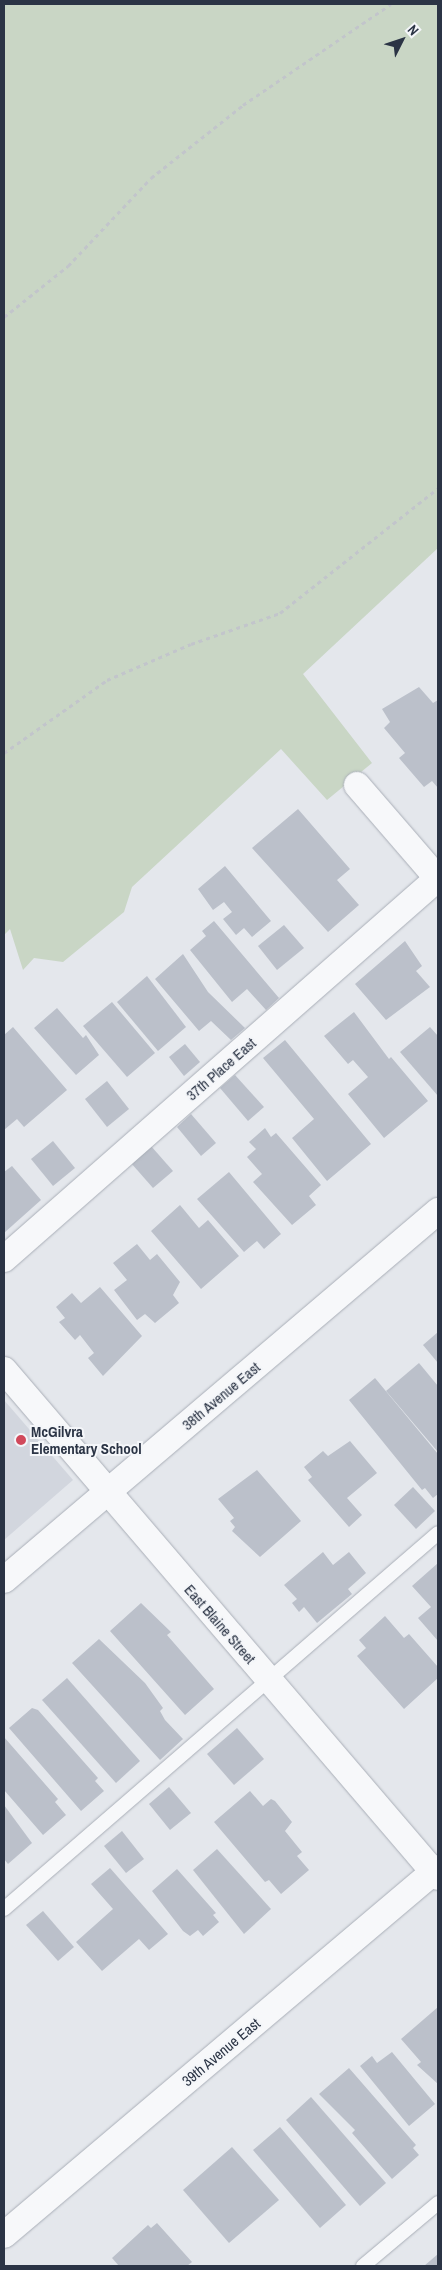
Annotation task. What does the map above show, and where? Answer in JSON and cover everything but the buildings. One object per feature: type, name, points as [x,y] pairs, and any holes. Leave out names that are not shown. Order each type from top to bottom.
[{"type":"street","points":[[358,785],[438,878]]},
{"type":"street","name":"37th Place East","points":[[4,1259],[438,878]]},
{"type":"street","name":"38th Avenue East","points":[[4,1580],[438,1211]]},
{"type":"street","name":"East Blaine Street","points":[[4,1370],[107,1492],[437,1873]]},
{"type":"street","name":"39th Avenue East","points":[[4,2235],[437,1873]]},
{"type":"lane","points":[[4,1909],[438,1533]]},
{"type":"lane","points":[[363,2266],[438,2203]]},
{"type":"path","points":[[4,317],[68,266],[151,178],[243,105],[391,4]]},
{"type":"path","points":[[4,753],[107,680],[191,644],[280,613],[438,488]]},
{"type":"shaded area","name":"McGilvra Elementary School","points":[[4,1400],[73,1480],[4,1540]]},
{"type":"green space","points":[[4,4],[438,4],[438,548],[303,674],[372,763],[327,800],[281,749],[132,887],[124,912],[63,962],[34,958],[23,970],[10,929],[4,935]]},
{"type":"place","name":"McGilvra Elementary School","points":[[21,1440]]}]
